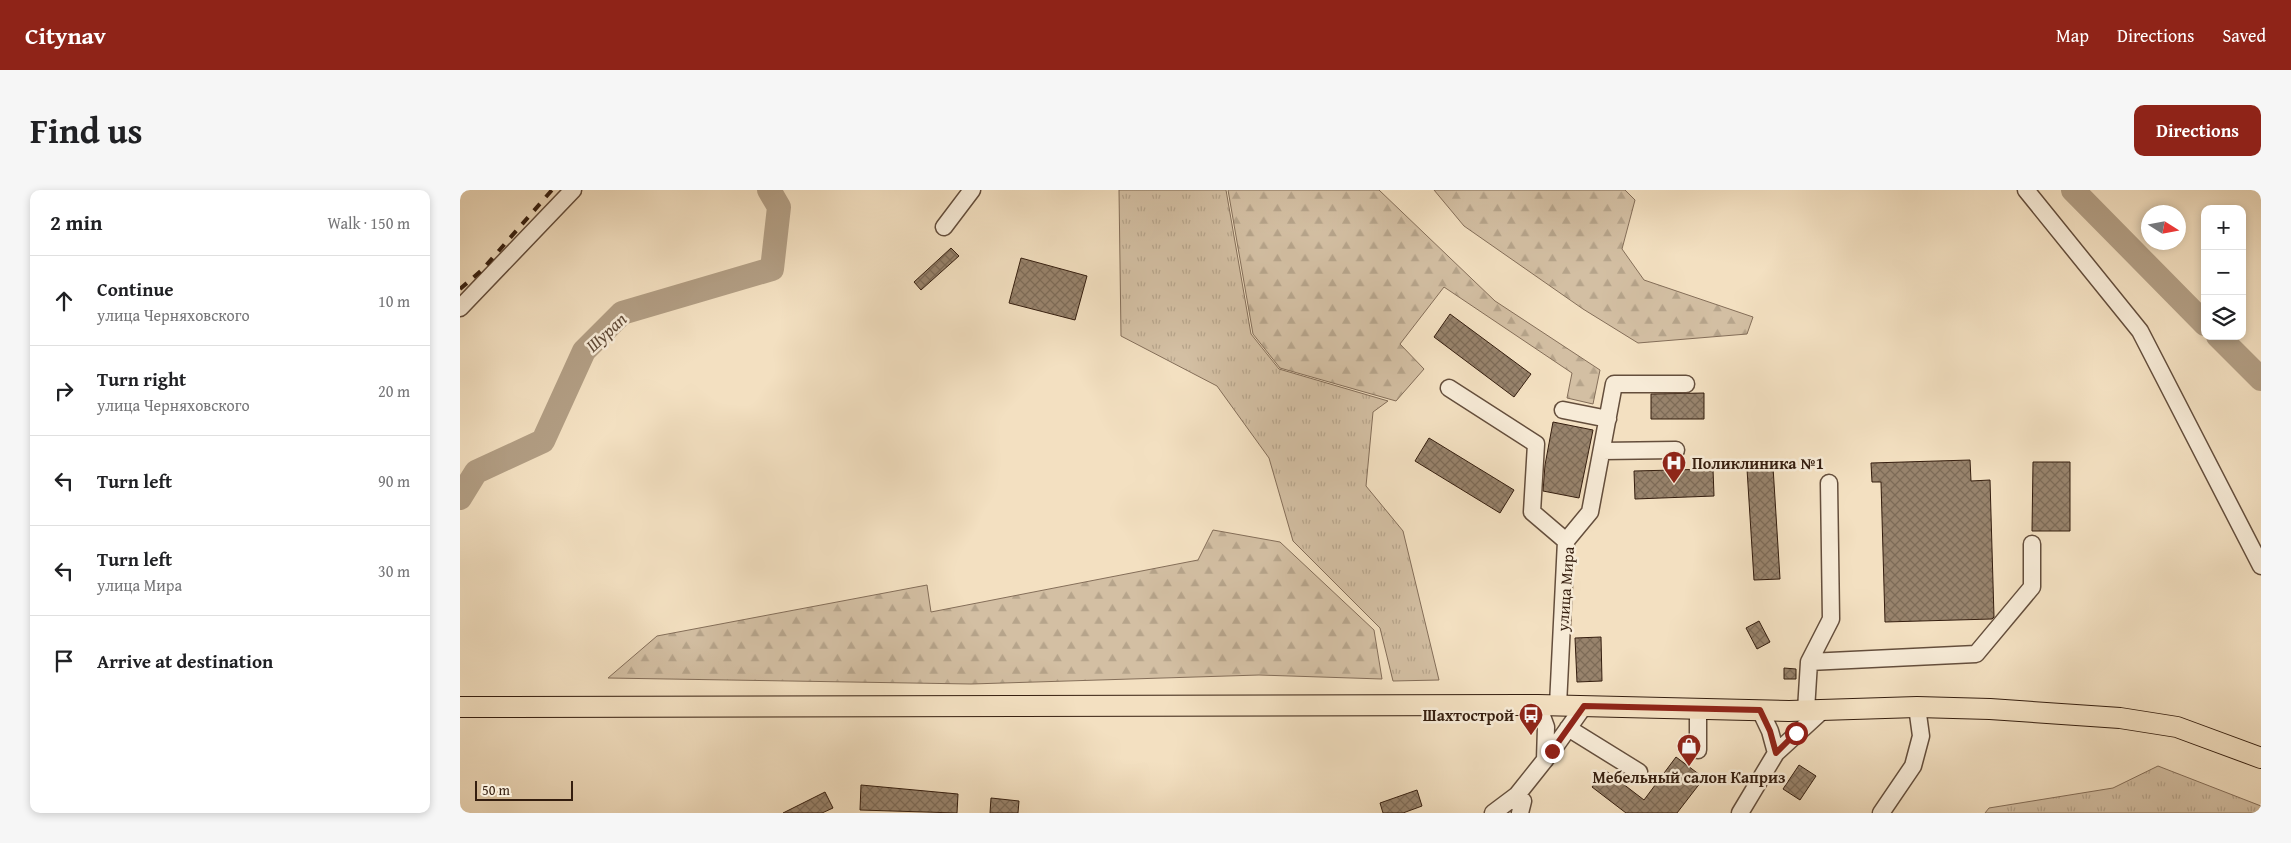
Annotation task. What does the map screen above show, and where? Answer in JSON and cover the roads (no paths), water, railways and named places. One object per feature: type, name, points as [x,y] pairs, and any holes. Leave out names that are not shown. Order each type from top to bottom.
[{"type":"main road","points":[[460,708],[1548,705],[1760,710],[1917,707],[1990,709],[2120,718],[2178,727],[2261,758]]},
{"type":"street","points":[[460,308],[573,190]]},
{"type":"street","points":[[944,227],[972,190]]},
{"type":"street","points":[[2026,190],[2140,331],[2261,566]]},
{"type":"street","name":"улица Мира","points":[[1545,760],[1548,705],[1566,541],[1590,512],[1614,384],[1686,384]]},
{"type":"street","points":[[1449,388],[1536,444],[1532,512],[1566,541]]},
{"type":"street","points":[[1563,410],[1608,419]]},
{"type":"street","points":[[1602,451],[1676,450]]},
{"type":"street","points":[[1740,813],[1776,753],[1815,710],[1808,662],[1831,619],[1829,483]]},
{"type":"street","points":[[1808,662],[1976,654],[2032,587],[2032,544]]},
{"type":"street","points":[[1493,813],[1517,795],[1584,706]]},
{"type":"street","points":[[1881,813],[1913,766],[1921,736],[1917,707]]},
{"type":"street","points":[[1698,709],[1698,750]]},
{"type":"street","points":[[1760,710],[1770,731],[1776,753]]},
{"type":"street","points":[[1568,728],[1639,772]]},
{"type":"street","points":[[1517,795],[1523,801],[1520,813]]},
{"type":"waterway","name":"Шурап","points":[[460,498],[476,472],[543,441],[584,351],[622,313],[772,269],[779,207],[769,190]]},
{"type":"waterway","name":"Шурап","points":[[2073,190],[2201,320]]},
{"type":"waterway","name":"Шурап","points":[[2222,340],[2261,379]]},
{"type":"railway","points":[[460,289],[482,270],[552,190]]},
{"type":"place","name":"Поликлиника №1","points":[[1674,484]]},
{"type":"place","name":"Шахтострой","points":[[1531,736]]},
{"type":"place","name":"Мебельный салон Каприз","points":[[1689,767]]}]
